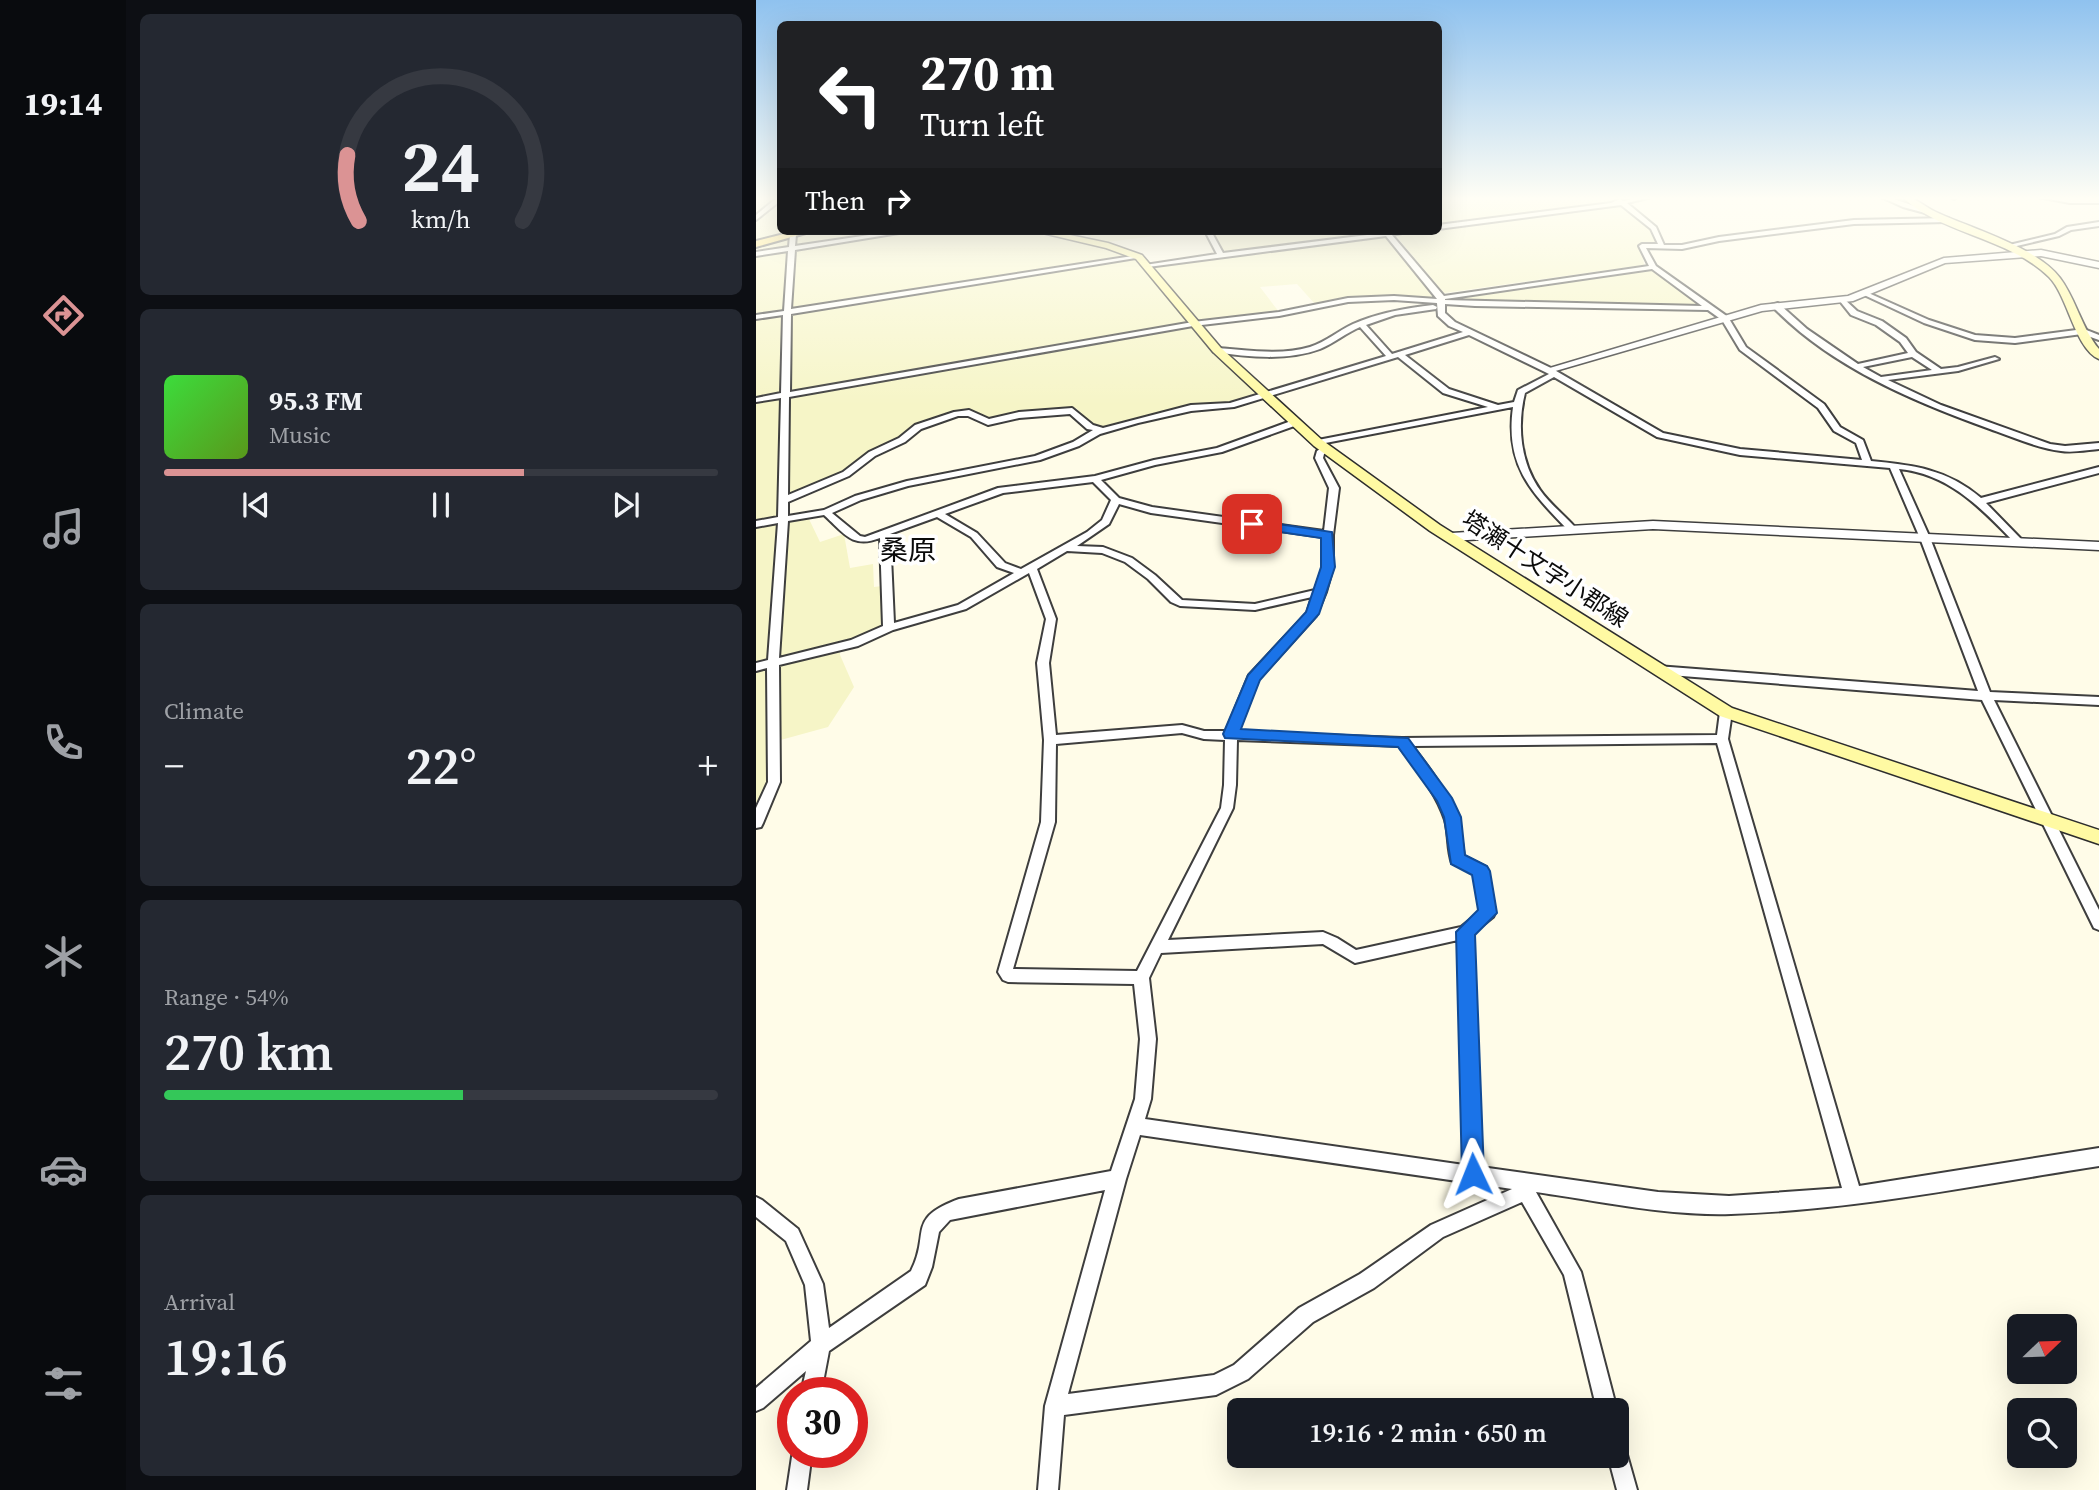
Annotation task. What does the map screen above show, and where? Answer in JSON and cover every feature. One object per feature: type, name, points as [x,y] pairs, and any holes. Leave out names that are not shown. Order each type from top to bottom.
[{"type":"main road","name":"塔瀬十文字小郡線","points":[[1149,267],[1193,324],[1217,350],[1322,446],[1451,537],[1726,712],[2099,837]]},
{"type":"main road","points":[[2041,267],[2056,279],[2099,356]]},
{"type":"street","points":[[756,823],[774,782],[773,664],[783,519],[789,267]]},
{"type":"street","points":[[756,317],[1078,267]]},
{"type":"street","points":[[1413,267],[1441,302],[1444,318],[1551,372],[1646,429],[1682,441],[1740,452],[1867,463],[1934,473],[1981,500],[2019,542]]},
{"type":"street","points":[[1217,350],[1252,353],[1305,351],[1325,344],[1361,324],[1441,302],[1653,267],[1725,319],[1743,348],[1821,406],[1837,429],[1860,442],[1867,463]]},
{"type":"street","points":[[1571,528],[1530,482],[1517,447],[1517,404],[1526,389],[1551,372],[1725,319],[1775,305],[1843,300],[1930,267]]},
{"type":"street","points":[[1864,293],[1972,337],[2010,340],[2085,332],[2099,338]]},
{"type":"street","points":[[756,400],[1193,324],[1279,314],[1348,300],[1394,299],[1710,309]]},
{"type":"street","points":[[1843,300],[1857,315],[1879,323],[1903,340],[1913,354],[1939,371]]},
{"type":"street","points":[[1775,305],[1810,337],[1918,399],[2048,446],[2065,449],[2099,446]]},
{"type":"street","points":[[1361,324],[1395,356],[1446,391],[1499,408]]},
{"type":"street","points":[[756,524],[826,512],[858,498],[907,484],[1037,458],[1103,430],[1183,410],[1231,405],[1265,396],[1468,332]]},
{"type":"street","points":[[1858,366],[1913,354]]},
{"type":"street","points":[[1881,379],[1939,371],[1995,359]]},
{"type":"street","points":[[1048,1490],[1055,1406],[1117,1179],[1143,1099],[1148,1039],[1141,978],[1227,808],[1231,734],[1254,678],[1312,614],[1321,592],[1328,567],[1328,535],[1334,488],[1319,455],[1322,446],[1517,404]]},
{"type":"street","points":[[782,501],[846,474],[872,454],[902,440],[918,427],[960,413],[969,413],[988,422],[1019,415],[1072,411],[1090,426],[1103,430]]},
{"type":"street","points":[[826,512],[857,539],[866,540],[1011,487],[1095,480],[1154,463],[1219,450],[1294,422]]},
{"type":"street","points":[[1894,466],[1986,696],[2099,924]]},
{"type":"street","points":[[1981,500],[2099,470]]},
{"type":"street","points":[[1095,480],[1116,500],[1150,510],[1328,535]]},
{"type":"street","points":[[756,667],[854,643],[889,628],[962,607],[1067,550],[1105,522],[1116,500]]},
{"type":"street","points":[[938,513],[974,535],[1001,565],[1027,571]]},
{"type":"street","points":[[1451,537],[1571,528],[1666,525],[2099,546]]},
{"type":"street","points":[[885,534],[889,628]]},
{"type":"street","points":[[1067,550],[1094,549],[1125,556],[1138,564],[1180,603],[1255,607],[1321,592]]},
{"type":"street","points":[[1027,571],[1051,619],[1043,663],[1050,740],[1048,822],[1005,972],[1008,975],[1141,978]]},
{"type":"street","points":[[1657,670],[1986,696],[2099,701]]},
{"type":"street","points":[[1726,712],[1722,739],[1853,1196]]},
{"type":"street","points":[[1050,740],[1182,729],[1204,735],[1402,742],[1722,739]]},
{"type":"street","points":[[1156,947],[1323,938],[1332,941],[1344,953],[1354,957],[1465,932],[1488,913],[1481,871],[1457,859],[1452,817],[1444,798],[1402,742]]},
{"type":"street","points":[[1465,932],[1473,1174]]},
{"type":"street","points":[[1136,1126],[1473,1174],[1523,1186],[1658,1201],[1730,1205],[1853,1196],[2099,1157]]},
{"type":"street","points":[[756,1401],[821,1345],[918,1278],[923,1271],[929,1230],[937,1218],[947,1211],[1117,1179]]},
{"type":"street","points":[[1055,1406],[1216,1385],[1241,1372],[1306,1315],[1367,1281],[1437,1231],[1523,1186]]},
{"type":"street","points":[[1523,1186],[1572,1272],[1604,1398]]},
{"type":"street","points":[[756,1206],[792,1235],[814,1284],[821,1345],[814,1377]]},
{"type":"street","points":[[797,1490],[800,1468]]},
{"type":"street","points":[[1621,1468],[1627,1490]]},
{"type":"green space","points":[[756,267],[1141,267],[1188,316],[1154,267],[1410,267],[1436,300],[1356,297],[1315,304],[1297,284],[1260,287],[1279,312],[1194,322],[1262,395],[1229,404],[1205,404],[1105,428],[1094,426],[1076,408],[1020,413],[989,420],[964,411],[914,427],[899,440],[842,474],[778,501],[778,522],[808,517],[820,542],[844,534],[850,568],[873,564],[874,587],[882,586],[884,627],[840,644],[840,655],[854,687],[828,727],[766,744],[769,783],[756,803]]},
{"type":"green space","points":[[1422,267],[1633,267],[1444,293]]},
{"type":"green space","points":[[1652,269],[1704,307],[1446,299]]},
{"type":"district","name":"桑原","points":[[908,550]]},
{"type":"route","points":[[1252,524],[1328,535],[1328,567],[1312,614],[1254,678],[1231,734],[1402,742],[1444,798],[1456,835],[1457,859],[1481,871],[1488,913],[1465,932],[1473,1174]]}]
